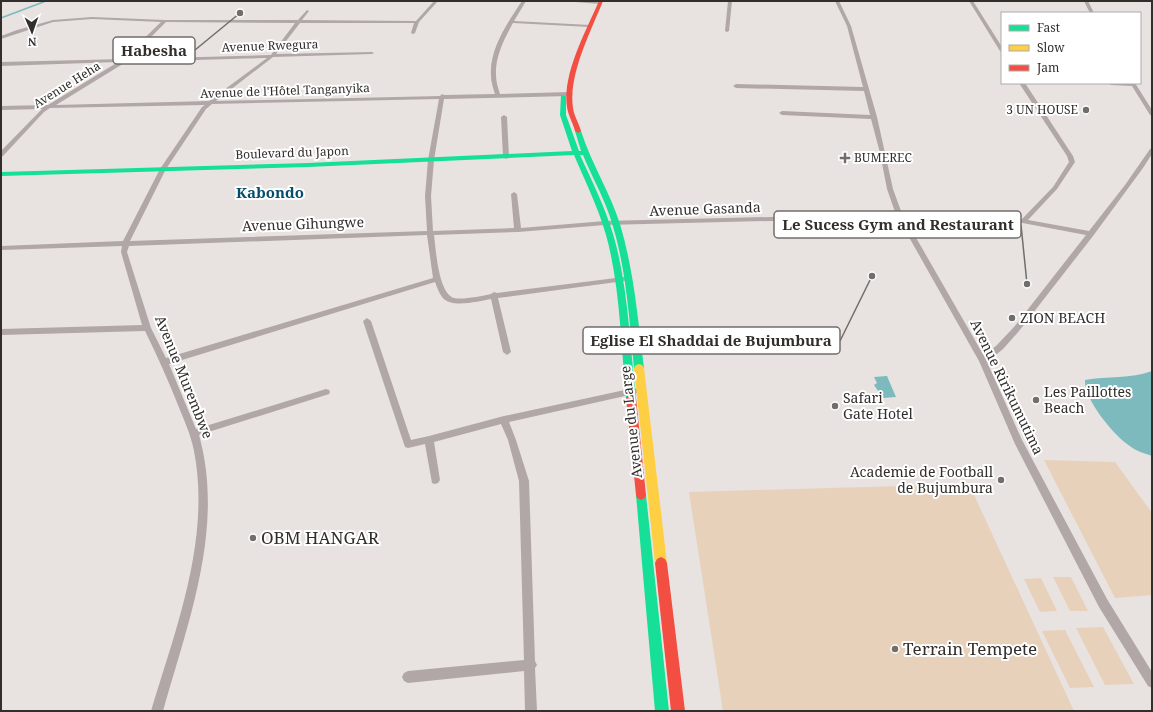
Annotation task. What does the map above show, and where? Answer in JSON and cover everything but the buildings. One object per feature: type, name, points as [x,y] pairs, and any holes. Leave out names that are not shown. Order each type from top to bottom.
[{"type":"main road","name":"Avenue du Large","points":[[598,2],[566,73],[567,94],[570,107],[576,121],[580,151],[610,236],[618,279],[662,711]]},
{"type":"main road","name":"Avenue du Large","points":[[580,151],[592,166],[616,223],[629,279],[678,711]]},
{"type":"main road","name":"Boulevard du Japon","points":[[1,174],[580,151]]},
{"type":"main road","name":"Boulevard du Japon","points":[[1,168],[165,167]]},
{"type":"main road","points":[[660,692],[675,691]]},
{"type":"street","points":[[413,33],[417,22],[436,1]]},
{"type":"street","points":[[498,95],[494,77],[494,68],[511,22],[524,1]]},
{"type":"street","points":[[575,1],[598,2]]},
{"type":"street","points":[[727,31],[730,1]]},
{"type":"street","name":"Avenue Ririkumutima","points":[[837,1],[849,26],[874,117],[890,189],[899,213],[983,361],[1018,441],[1100,596],[1152,682]]},
{"type":"street","points":[[971,1],[1001,49]]},
{"type":"street","points":[[1086,1],[1092,12]]},
{"type":"street","points":[[126,242],[165,167],[199,114],[209,103],[272,56],[307,11]]},
{"type":"street","points":[[1,38],[36,26],[71,19],[116,18],[165,21],[417,22]]},
{"type":"street","name":"Avenue Heha","points":[[1,155],[37,115],[125,60],[165,21]]},
{"type":"street","points":[[511,22],[588,26]]},
{"type":"street","name":"Avenue Rwegura","points":[[1,64],[372,53]]},
{"type":"street","points":[[1023,84],[1070,156],[1072,162],[1055,188],[1024,220]]},
{"type":"street","points":[[1132,84],[1152,114]]},
{"type":"street","points":[[736,86],[866,89]]},
{"type":"street","name":"Avenue de l'Hôtel Tanganyika","points":[[1,108],[567,94]]},
{"type":"street","points":[[442,96],[431,157],[428,196],[430,233],[438,279],[445,296],[452,300],[460,301],[494,295],[618,279],[629,279]]},
{"type":"street","points":[[782,113],[874,117]]},
{"type":"street","points":[[504,117],[506,154]]},
{"type":"street","points":[[983,361],[994,354],[1091,234],[1152,150]]},
{"type":"street","points":[[514,194],[518,230]]},
{"type":"street","name":"Avenue Gasanda","points":[[605,224],[890,216],[899,213],[922,213],[1024,220],[1091,234]]},
{"type":"street","name":"Avenue Gihungwe","points":[[1,248],[126,242],[518,230],[605,224]]},
{"type":"street","name":"Avenue Murembwe","points":[[126,242],[124,252],[147,328],[164,362],[194,433],[199,451],[203,486],[202,539],[188,605],[157,711]]},
{"type":"street","points":[[164,362],[438,279]]},
{"type":"street","points":[[494,295],[507,352]]},
{"type":"street","points":[[367,321],[408,444],[429,440],[504,420],[642,390]]},
{"type":"street","points":[[1,332],[147,328]]},
{"type":"street","points":[[194,433],[326,392]]},
{"type":"street","points":[[504,420],[512,440],[524,481],[531,665],[531,711]]},
{"type":"street","points":[[429,440],[435,480]]},
{"type":"street","points":[[408,677],[531,665]]},
{"type":"shaded area","points":[[1044,460],[1115,462],[1152,513],[1152,595],[1115,598]]},
{"type":"shaded area","points":[[969,484],[1074,711],[723,711],[689,492]]},
{"type":"shaded area","points":[[1053,577],[1071,577],[1088,611],[1070,611]]},
{"type":"shaded area","points":[[1041,578],[1057,611],[1040,612],[1024,579]]},
{"type":"shaded area","points":[[1103,627],[1134,684],[1105,685],[1076,628]]},
{"type":"shaded area","points":[[1065,630],[1094,687],[1070,688],[1042,631]]},
{"type":"water","points":[[1152,371],[1152,456],[1133,448],[1114,432],[1094,406],[1086,388],[1085,380],[1144,374]]},
{"type":"water","points":[[887,376],[896,397],[883,398],[874,385],[877,383],[874,377]]},
{"type":"waterway","points":[[1,18],[46,1]]},
{"type":"traffic: fast","points":[[563,96],[563,115],[571,135],[574,148],[603,214],[610,236],[619,279],[631,398]]},
{"type":"traffic: fast","points":[[578,131],[586,155],[612,212],[621,242],[631,296],[639,368]]},
{"type":"traffic: fast","points":[[1,174],[308,165],[583,153]]},
{"type":"traffic: fast","points":[[641,495],[662,711]]},
{"type":"traffic: slow","points":[[639,368],[661,563]]},
{"type":"traffic: jam","points":[[578,131],[570,108],[569,97],[571,83],[585,39],[601,1]]},
{"type":"traffic: jam","points":[[631,398],[641,495]]},
{"type":"traffic: jam","points":[[661,563],[678,711]]},
{"type":"place","name":"Habesha","points":[[240,13]]},
{"type":"place","name":"3 UN HOUSE","points":[[1086,110]]},
{"type":"place","name":"BUMEREC","points":[[845,158]]},
{"type":"place","name":"Eglise El Shaddai de Bujumbura","points":[[872,276]]},
{"type":"place","name":"Le Sucess Gym and Restaurant","points":[[1027,284]]},
{"type":"place","name":"ZION BEACH","points":[[1012,318]]},
{"type":"place","name":"Les Paillottes Beach","points":[[1036,400]]},
{"type":"place","name":"Safari Gate Hotel","points":[[835,406]]},
{"type":"place","name":"Academie de Football de Bujumbura","points":[[1001,480]]},
{"type":"place","name":"OBM HANGAR","points":[[253,538]]},
{"type":"place","name":"Terrain Tempete","points":[[895,649]]},
{"type":"district","name":"Kabondo","points":[[270,193]]}]
